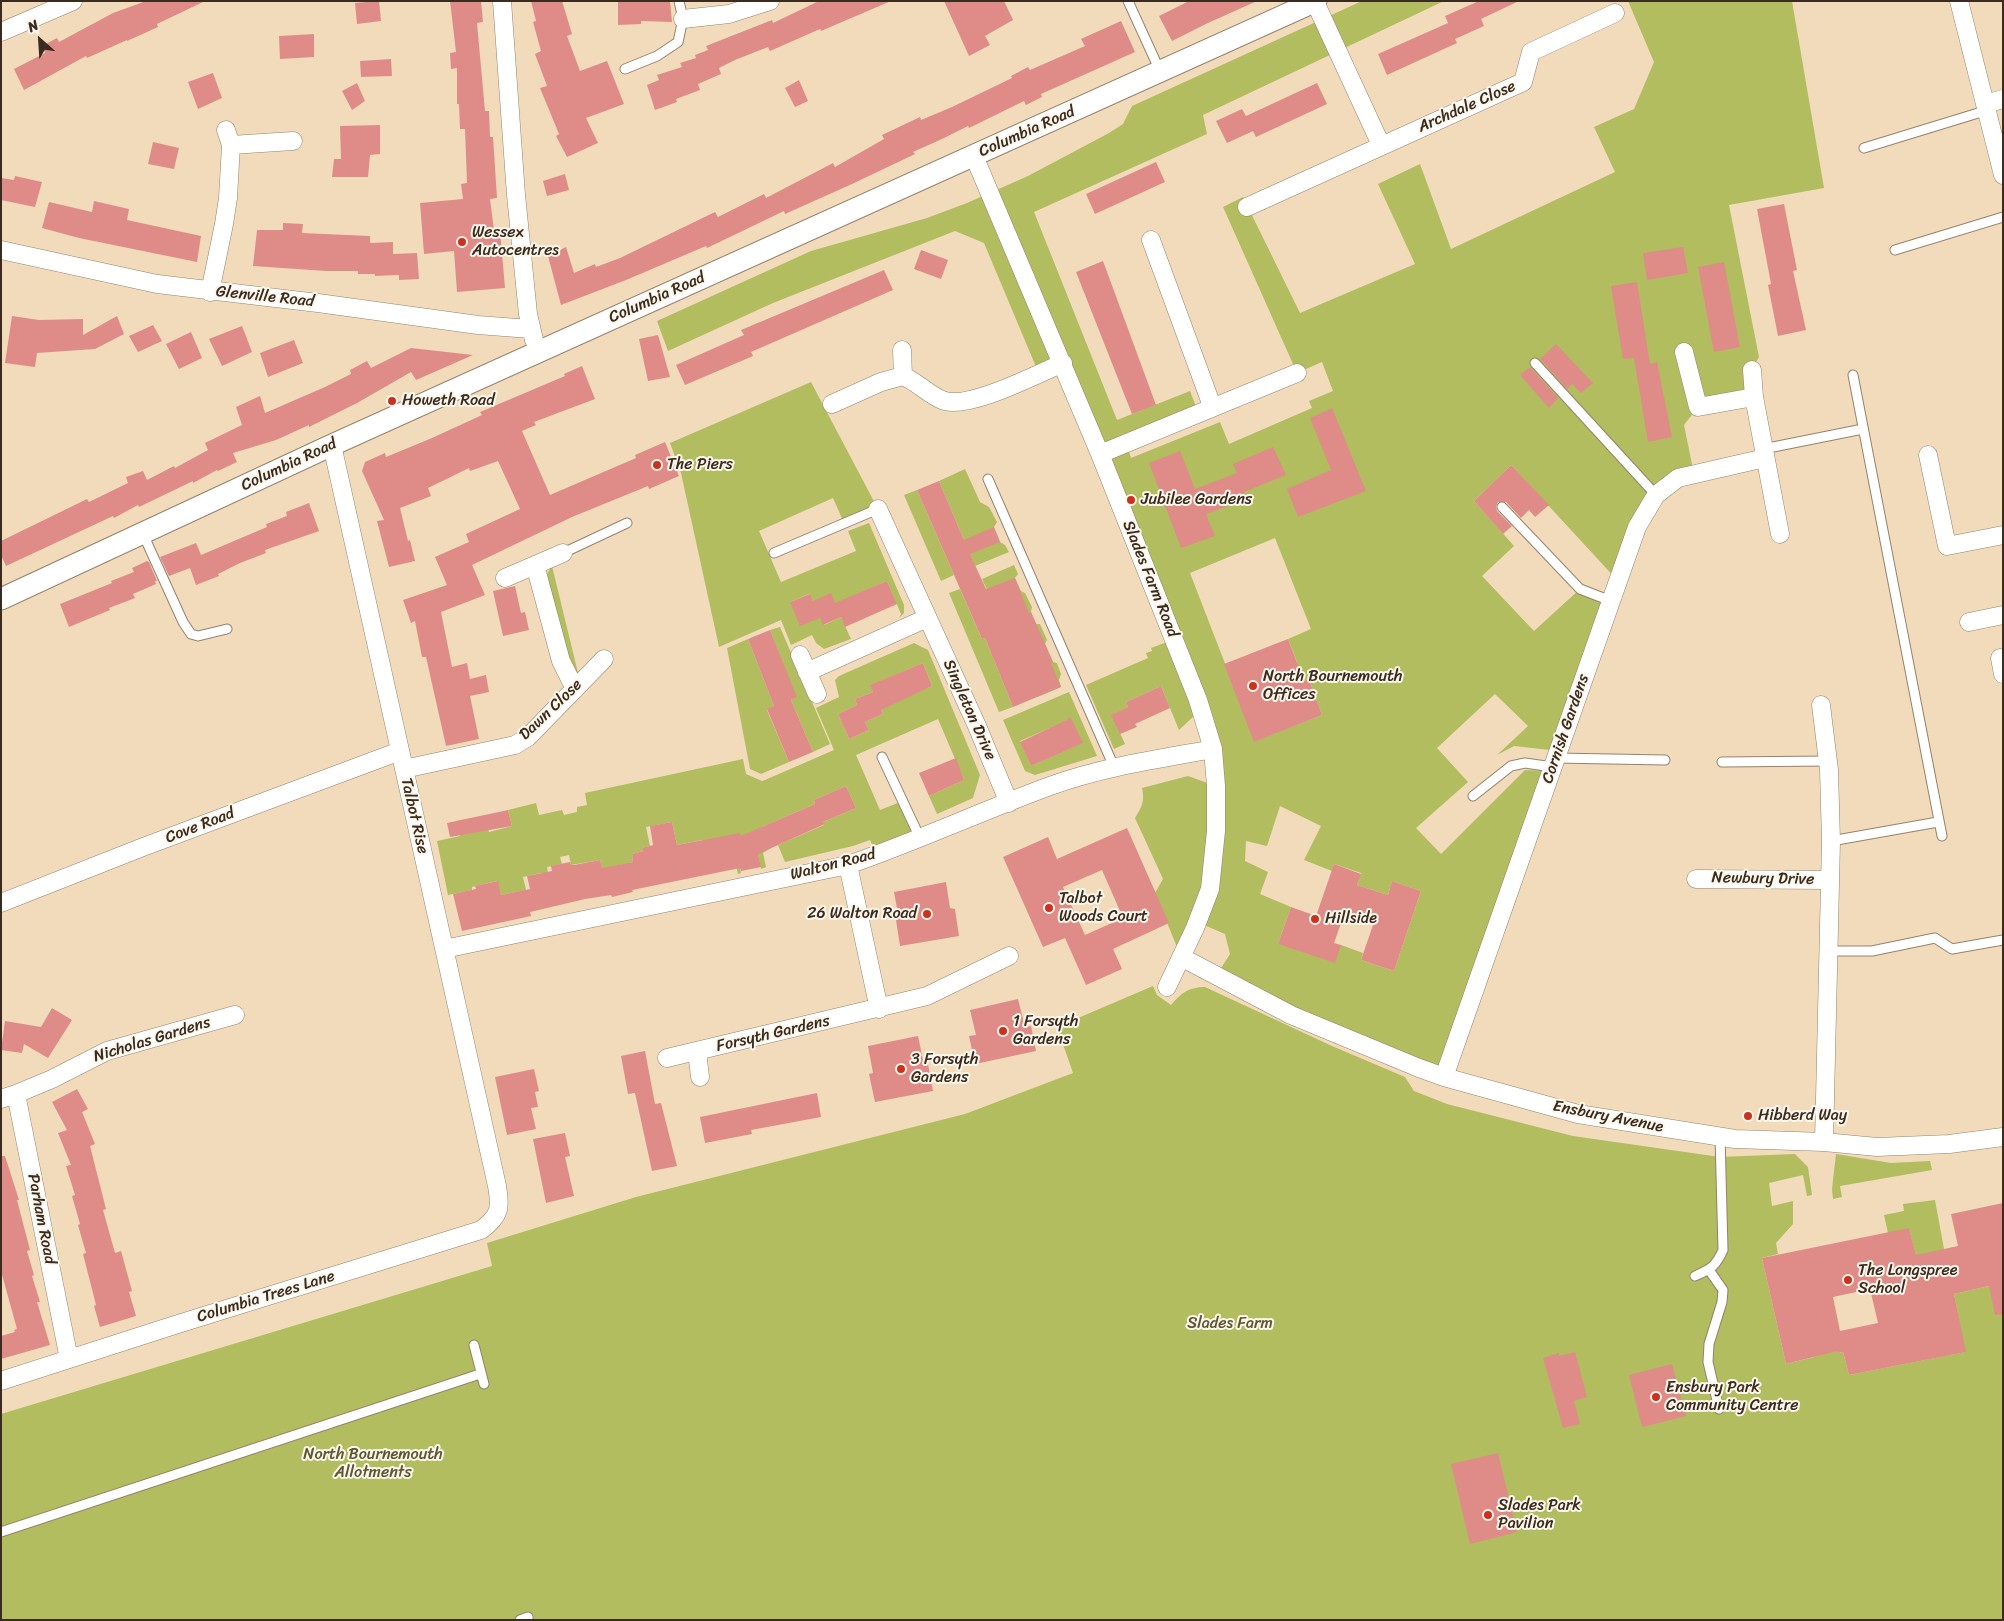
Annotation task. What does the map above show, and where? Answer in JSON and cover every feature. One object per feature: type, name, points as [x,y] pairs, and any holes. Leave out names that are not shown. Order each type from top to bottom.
[{"type":"street","points":[[1,32],[73,1]]},
{"type":"street","points":[[502,1],[516,195],[530,329],[538,352]]},
{"type":"street","points":[[683,19],[729,14],[770,1]]},
{"type":"street","points":[[1315,1],[1381,145]]},
{"type":"street","name":"Columbia Road","points":[[1,599],[332,445],[1315,1]]},
{"type":"street","points":[[1959,1],[1992,104],[2003,175]]},
{"type":"street","name":"Archdale Close","points":[[1247,207],[1523,82],[1531,52],[1615,13]]},
{"type":"street","points":[[210,292],[228,198],[229,138],[293,141]]},
{"type":"street","name":"Slades Farm Road","points":[[974,156],[1100,454],[1188,675],[1213,749],[1216,786],[1216,831],[1210,889],[1182,957],[1167,987]]},
{"type":"street","points":[[1151,240],[1212,406]]},
{"type":"street","name":"Glenville Road","points":[[1,250],[156,284],[210,292],[328,304],[496,327],[530,329]]},
{"type":"street","points":[[902,350],[903,376]]},
{"type":"street","points":[[1684,352],[1698,407],[1754,397]]},
{"type":"street","points":[[832,404],[881,382],[903,376],[944,401],[956,403],[982,398],[1062,363]]},
{"type":"street","points":[[1752,370],[1754,397],[1780,534]]},
{"type":"street","points":[[1100,454],[1212,406],[1297,373]]},
{"type":"street","name":"Talbot Rise","points":[[332,445],[497,1186]]},
{"type":"street","name":"Cornish Gardens","points":[[1444,1077],[1638,526],[1656,495],[1678,478],[1764,454]]},
{"type":"street","points":[[1928,455],[1947,546],[2003,535]]},
{"type":"street","name":"Singleton Drive","points":[[878,508],[977,726],[1009,803]]},
{"type":"street","points":[[505,578],[563,553]]},
{"type":"street","points":[[534,565],[561,661],[575,688]]},
{"type":"street","points":[[1969,622],[2003,615]]},
{"type":"street","points":[[807,672],[927,618]]},
{"type":"street","points":[[800,655],[817,694]]},
{"type":"street","name":"Dawn Close","points":[[404,769],[515,744],[528,737],[604,659]]},
{"type":"street","points":[[1821,705],[1828,761],[1831,841],[1824,1142]]},
{"type":"street","name":"Walton Road","points":[[444,949],[848,864],[920,838],[1051,786],[1114,767],[1213,749]]},
{"type":"street","name":"Cove Road","points":[[1,903],[400,751]]},
{"type":"street","points":[[848,864],[880,1009]]},
{"type":"street","name":"Newbury Drive","points":[[1696,879],[1830,880]]},
{"type":"street","name":"Forsyth Gardens","points":[[666,1058],[880,1009],[927,996],[1009,956]]},
{"type":"street","name":"Ensbury Avenue","points":[[1182,957],[1291,1015],[1419,1068],[1444,1077],[1578,1114],[1735,1139],[1824,1142],[1878,1147],[1949,1144],[2003,1137]]},
{"type":"street","name":"Nicholas Gardens","points":[[8,1096],[52,1079],[107,1051],[234,1015]]},
{"type":"street","points":[[697,1051],[700,1077]]},
{"type":"street","name":"Parham Road","points":[[8,1096],[70,1359]]},
{"type":"street","name":"Columbia Trees Lane","points":[[1,1381],[481,1230],[491,1223],[497,1215],[500,1202],[497,1186]]},
{"type":"lane","points":[[625,69],[658,56],[674,46],[681,36],[683,19],[679,1]]},
{"type":"lane","points":[[1128,1],[1160,72]]},
{"type":"lane","points":[[1864,148],[1992,104]]},
{"type":"lane","points":[[1895,250],[2003,217]]},
{"type":"lane","points":[[1535,363],[1656,495]]},
{"type":"lane","points":[[1853,375],[1942,836]]},
{"type":"lane","points":[[1764,454],[1863,429]]},
{"type":"lane","points":[[988,478],[1114,767]]},
{"type":"lane","points":[[1502,507],[1580,589],[1611,601]]},
{"type":"lane","points":[[774,553],[878,508]]},
{"type":"lane","points":[[563,553],[627,523]]},
{"type":"lane","points":[[143,533],[183,622],[191,634],[198,636],[227,628]]},
{"type":"lane","points":[[882,757],[920,838]]},
{"type":"lane","points":[[1473,796],[1511,766],[1525,763],[1665,760]]},
{"type":"lane","points":[[1722,762],[1828,761]]},
{"type":"lane","points":[[1831,841],[1938,822]]},
{"type":"lane","points":[[1829,951],[1872,951],[1935,938],[1952,949],[2003,940]]},
{"type":"lane","points":[[1695,1276],[1709,1270],[1718,1262],[1723,1250],[1720,1136]]},
{"type":"lane","points":[[1709,1270],[1722,1290],[1722,1302],[1709,1344],[1708,1362],[1719,1409]]},
{"type":"lane","points":[[474,1345],[484,1384]]},
{"type":"lane","points":[[1,1532],[480,1374]]},
{"type":"lane","points":[[520,1620],[528,1617],[528,1620]]},
{"type":"green space","points":[[1362,1],[1444,1],[1203,115],[1207,134],[1034,212],[1117,420],[1190,391],[1198,412],[1126,443],[1131,458],[1220,422],[1229,444],[1312,408],[1309,401],[1333,391],[1322,362],[1297,373],[1223,207],[1243,197],[1300,313],[1415,264],[1378,184],[1420,164],[1451,249],[1615,172],[1594,127],[1634,109],[1654,62],[1628,1],[1792,1],[1824,188],[1729,205],[1759,357],[1752,370],[1754,397],[1698,407],[1684,425],[1694,474],[1656,495],[1618,581],[1511,465],[1474,501],[1514,546],[1482,576],[1534,631],[1580,589],[1611,601],[1559,751],[1514,746],[1497,755],[1528,726],[1495,694],[1437,748],[1468,782],[1416,828],[1441,854],[1525,770],[1551,771],[1444,1077],[1216,976],[1230,954],[1225,934],[1197,922],[1181,957],[1155,893],[1163,879],[1135,818],[1142,804],[1142,788],[1188,776],[1216,786],[1213,749],[1063,364],[1039,374],[984,243],[955,231],[773,303],[668,351],[657,321],[811,251],[927,218],[967,203],[1028,176],[1123,124],[1132,106]],"holes":[[[1275,538],[1311,629],[1288,639],[1297,662],[1275,692],[1309,679],[1322,715],[1255,741],[1190,573]],[[1280,806],[1321,826],[1304,860],[1332,871],[1334,864],[1361,873],[1357,885],[1388,895],[1392,881],[1421,891],[1394,971],[1361,960],[1363,953],[1341,945],[1278,944],[1291,907],[1260,894],[1268,872],[1245,861],[1246,841],[1267,846]]]},
{"type":"green space","points":[[811,382],[878,509],[844,523],[833,498],[759,531],[781,582],[856,551],[848,531],[869,523],[904,605],[904,613],[899,618],[901,614],[887,581],[835,604],[813,601],[809,594],[790,602],[820,618],[824,625],[841,617],[851,639],[824,649],[816,643],[812,635],[791,645],[781,620],[719,647],[681,473],[670,443]]},
{"type":"green space","points":[[965,469],[980,502],[989,507],[997,522],[994,527],[1000,542],[1005,545],[1009,552],[975,566],[939,481]]},
{"type":"green space","points":[[917,490],[954,575],[941,581],[904,495]]},
{"type":"green space","points":[[1014,565],[1018,574],[1015,578],[1032,607],[1031,612],[1036,624],[1040,624],[1047,640],[1045,644],[1053,662],[1057,663],[1061,674],[1059,680],[1061,687],[1037,697],[982,579]]},
{"type":"green space","points":[[552,566],[578,673],[575,678],[566,655],[547,574]]},
{"type":"green space","points":[[960,589],[982,639],[985,638],[1013,707],[999,712],[949,593]]},
{"type":"green space","points":[[780,627],[830,744],[813,752],[791,700],[796,697],[770,630]]},
{"type":"green space","points":[[748,639],[774,706],[767,710],[789,762],[761,774],[750,769],[727,648]]},
{"type":"green space","points":[[1167,642],[1195,715],[1179,730],[1161,686],[1126,702],[1128,707],[1112,715],[1125,744],[1114,749],[1086,685],[1148,658],[1146,653],[1152,651],[1151,648]]},
{"type":"green space","points":[[914,643],[928,650],[980,775],[973,798],[937,814],[929,796],[964,780],[938,719],[856,755],[880,810],[903,801],[920,838],[877,855],[870,840],[853,846],[785,862],[778,845],[824,825],[823,822],[856,808],[846,786],[814,800],[815,804],[762,827],[771,848],[763,853],[766,867],[761,869],[755,839],[735,843],[741,873],[738,874],[730,839],[702,840],[677,845],[672,822],[646,827],[650,846],[642,848],[643,851],[632,854],[633,862],[602,869],[600,860],[571,865],[569,855],[560,857],[562,864],[547,867],[549,878],[541,873],[523,877],[526,890],[501,895],[497,881],[472,887],[472,890],[448,895],[437,841],[460,836],[457,821],[472,818],[475,832],[488,829],[489,832],[512,826],[508,810],[536,803],[539,815],[562,810],[564,815],[577,812],[577,807],[587,805],[585,793],[743,759],[746,774],[762,781],[834,750],[816,708],[839,697],[835,680],[839,676]],"holes":[[[923,663],[932,686],[880,708],[883,714],[865,722],[869,730],[849,739],[838,714],[857,705],[855,699],[873,692],[871,685]]]},
{"type":"green space","points":[[1069,692],[1097,756],[1035,775],[1025,771],[1003,720]],"holes":[[[1071,719],[1082,743],[1031,766],[1020,741]]]},
{"type":"green space","name":"Slades Farm","points":[[1153,986],[1157,995],[1171,1005],[1186,992],[1194,988],[1205,987],[1332,1046],[1405,1077],[1414,1091],[1447,1104],[1573,1136],[1720,1157],[1795,1154],[1808,1167],[1812,1195],[1807,1196],[1803,1175],[1769,1183],[1772,1206],[1793,1201],[1793,1224],[1776,1243],[1778,1254],[1762,1258],[1786,1364],[1814,1357],[1835,1343],[1838,1353],[1843,1352],[1849,1375],[1965,1352],[1954,1294],[1989,1286],[2003,1291],[2003,1620],[1,1620],[1,1414],[492,1266],[487,1243],[636,1197],[965,1114],[1073,1073],[1057,1027]]},
{"type":"green space","points":[[1836,1154],[1891,1163],[1930,1161],[1932,1170],[1840,1186],[1842,1197],[1833,1199],[1832,1189]]},
{"type":"green space","points":[[1935,1200],[1944,1249],[1920,1271],[1909,1229],[1888,1233],[1884,1215],[1904,1211],[1903,1204]]},
{"type":"building","points":[[146,1],[205,1],[157,24],[158,27],[87,58],[86,56],[24,90],[14,69],[45,53],[42,46],[57,38],[59,42],[113,13]]},
{"type":"building","points":[[379,1],[381,21],[357,24],[355,3]]},
{"type":"building","points":[[450,1],[481,1],[483,22],[477,23],[485,111],[489,111],[490,137],[493,137],[497,198],[490,199],[494,230],[500,230],[505,288],[457,292],[454,251],[424,254],[420,203],[463,199],[461,184],[467,183],[465,129],[460,129],[459,104],[457,104],[457,68],[451,69],[450,53],[456,52]]},
{"type":"building","points":[[531,1],[562,1],[572,34],[567,36],[580,71],[607,61],[624,104],[586,118],[598,143],[567,157],[556,136],[559,134],[540,88],[547,86],[535,54],[541,51],[533,22],[536,21]]},
{"type":"building","points":[[618,1],[670,1],[672,22],[641,21],[641,24],[618,25]]},
{"type":"building","points":[[819,1],[891,1],[770,51],[768,47],[735,60],[719,68],[721,74],[698,84],[700,90],[676,99],[677,102],[655,110],[647,85],[659,80],[657,75],[682,67],[680,63],[696,58],[695,55],[708,50],[706,46],[772,20],[773,23]]},
{"type":"building","points":[[944,1],[1004,1],[1013,20],[985,36],[990,45],[969,56]]},
{"type":"building","points":[[1189,1],[1257,1],[1172,41],[1159,16]]},
{"type":"building","points":[[1479,1],[1519,1],[1481,19],[1484,26],[1455,39],[1457,43],[1387,75],[1378,54],[1448,23],[1445,16]]},
{"type":"building","points":[[1121,21],[1135,52],[1041,94],[1042,97],[1026,105],[1024,101],[969,128],[968,126],[913,152],[915,154],[785,214],[784,211],[707,248],[706,246],[561,305],[548,256],[566,247],[574,273],[595,264],[596,267],[620,258],[715,212],[718,217],[764,194],[766,198],[833,163],[835,167],[884,139],[882,135],[920,117],[921,120],[952,107],[1012,78],[1011,76],[1028,67],[1030,70],[1085,46],[1081,39]]},
{"type":"building","points":[[314,34],[314,57],[280,59],[279,36]]},
{"type":"building","points":[[391,59],[392,76],[361,77],[360,61]]},
{"type":"building","points":[[213,73],[222,98],[198,109],[188,82]]},
{"type":"building","points":[[799,80],[808,101],[795,107],[785,88]]},
{"type":"building","points":[[357,83],[365,101],[352,110],[342,91]]},
{"type":"building","points":[[1317,83],[1327,104],[1256,137],[1253,131],[1227,143],[1216,121],[1242,109],[1246,116]]},
{"type":"building","points":[[380,125],[380,154],[370,155],[368,177],[332,177],[334,159],[341,159],[340,126]]},
{"type":"building","points":[[153,142],[179,148],[174,169],[148,164]]},
{"type":"building","points":[[1156,162],[1165,182],[1095,214],[1086,194]]},
{"type":"building","points":[[565,174],[569,190],[547,196],[543,181]]},
{"type":"building","points":[[15,176],[42,182],[35,207],[1,200],[1,178],[14,180]]},
{"type":"building","points":[[94,201],[129,209],[127,220],[201,236],[197,262],[79,238],[42,228],[49,202],[92,212]]},
{"type":"building","points":[[1784,204],[1797,270],[1793,271],[1806,330],[1778,336],[1768,285],[1771,284],[1757,209]]},
{"type":"building","points":[[283,223],[303,224],[302,233],[370,236],[370,243],[393,242],[393,254],[417,253],[419,279],[399,280],[399,275],[375,276],[375,274],[358,274],[358,271],[326,271],[253,266],[257,230],[283,230]]},
{"type":"building","points":[[1683,247],[1688,273],[1647,280],[1643,253]]},
{"type":"building","points":[[921,250],[948,260],[941,279],[914,269]]},
{"type":"building","points":[[1103,261],[1156,405],[1132,414],[1076,272]]},
{"type":"building","points":[[1724,262],[1740,347],[1714,352],[1698,267]]},
{"type":"building","points":[[884,270],[893,290],[751,352],[753,356],[685,385],[676,365],[744,335],[741,330]]},
{"type":"building","points":[[1637,282],[1650,364],[1657,362],[1672,437],[1648,442],[1634,358],[1623,359],[1611,286]]},
{"type":"building","points":[[12,316],[39,320],[83,319],[83,335],[117,316],[124,334],[95,349],[37,353],[35,367],[5,363]]},
{"type":"building","points":[[153,325],[162,341],[138,352],[129,336]]},
{"type":"building","points":[[242,326],[252,352],[222,366],[209,339]]},
{"type":"building","points":[[191,332],[202,358],[179,369],[166,344]]},
{"type":"building","points":[[658,335],[670,377],[648,381],[639,339]]},
{"type":"building","points":[[294,340],[303,363],[268,377],[260,353]]},
{"type":"building","points":[[1556,344],[1593,383],[1581,393],[1572,384],[1567,389],[1540,359]]},
{"type":"building","points":[[411,348],[473,355],[416,380],[411,372],[357,403],[309,427],[309,425],[276,440],[233,453],[237,462],[139,507],[138,505],[114,518],[113,516],[6,566],[1,555],[1,541],[87,499],[89,502],[128,483],[126,477],[143,471],[147,480],[174,466],[175,468],[208,450],[205,443],[242,425],[236,407],[260,396],[265,413],[351,374],[350,370],[367,361],[371,368]]},
{"type":"building","points":[[582,366],[595,399],[534,422],[536,425],[522,431],[550,495],[636,458],[635,455],[665,442],[679,476],[649,489],[648,486],[572,517],[472,565],[485,595],[441,612],[452,667],[467,663],[470,679],[486,675],[489,692],[470,696],[479,739],[446,746],[426,657],[422,657],[415,621],[411,623],[403,600],[447,585],[435,557],[469,542],[466,534],[520,509],[498,461],[470,471],[469,468],[428,488],[431,496],[400,508],[415,561],[389,567],[377,521],[384,520],[362,471],[365,462],[385,453],[386,457],[432,438],[482,415],[480,412],[565,376],[564,374]]},
{"type":"building","points":[[1530,367],[1558,398],[1549,408],[1520,375]]},
{"type":"building","points":[[1332,408],[1366,491],[1298,517],[1287,489],[1331,470],[1310,418]]},
{"type":"building","points":[[1273,447],[1286,475],[1244,492],[1247,499],[1206,514],[1215,536],[1181,548],[1149,463],[1180,451],[1195,489],[1237,473],[1233,464]]},
{"type":"building","points":[[1511,465],[1549,505],[1535,517],[1529,510],[1521,518],[1506,502],[1498,502],[1496,506],[1497,511],[1512,526],[1503,534],[1474,501]]},
{"type":"building","points":[[939,481],[964,540],[994,527],[1000,542],[970,554],[986,589],[1015,578],[1029,613],[1031,612],[1053,662],[1051,663],[1061,687],[1013,707],[985,638],[982,639],[917,490]]},
{"type":"building","points":[[309,503],[319,531],[265,550],[266,553],[240,563],[218,574],[219,576],[196,585],[190,568],[169,576],[160,557],[196,543],[201,555],[267,527],[266,524],[287,516],[286,512]]},
{"type":"building","points":[[147,561],[157,581],[155,581],[156,584],[133,594],[135,598],[69,627],[60,604],[112,583],[111,581],[134,572],[132,568]]},
{"type":"building","points":[[887,581],[897,604],[845,627],[841,617],[823,625],[820,618],[800,626],[790,602],[810,594],[813,601],[831,593],[835,603]]},
{"type":"building","points":[[515,586],[521,613],[525,612],[529,630],[503,636],[493,591]]},
{"type":"building","points":[[770,630],[797,697],[791,700],[813,752],[789,762],[767,709],[774,706],[748,639]]},
{"type":"building","name":"North Bournemouth Offices","points":[[1288,639],[1304,681],[1309,679],[1322,715],[1254,742],[1224,664]]},
{"type":"building","points":[[923,663],[932,686],[881,710],[883,714],[865,722],[869,730],[849,739],[838,714],[857,705],[855,699],[873,692],[870,685]]},
{"type":"building","points":[[1161,686],[1170,708],[1135,724],[1137,727],[1120,734],[1111,715],[1128,707],[1126,702]]},
{"type":"building","points":[[1071,718],[1083,743],[1031,766],[1020,742]]},
{"type":"building","points":[[956,758],[964,780],[929,796],[919,773]]},
{"type":"building","points":[[846,786],[856,808],[758,854],[761,867],[741,871],[740,868],[632,890],[633,892],[612,897],[611,895],[585,899],[530,912],[531,916],[462,931],[453,894],[476,889],[475,886],[498,881],[501,895],[530,889],[527,876],[552,871],[551,866],[570,862],[571,865],[574,865],[600,860],[602,868],[633,862],[632,854],[643,851],[642,848],[653,845],[650,826],[672,822],[677,845],[740,833],[741,836],[815,804],[814,800]]},
{"type":"building","points":[[508,810],[512,826],[450,837],[447,823]]},
{"type":"building","name":"Talbot Woods Court","points":[[1127,828],[1169,923],[1113,949],[1122,969],[1086,985],[1065,938],[1043,947],[1003,857],[1048,837],[1057,859]],"holes":[[[1102,870],[1123,918],[1085,935],[1063,887]]]},
{"type":"building","name":"Hillside","points":[[1334,864],[1361,874],[1357,885],[1388,895],[1392,881],[1421,891],[1394,971],[1361,960],[1374,922],[1345,912],[1334,943],[1341,945],[1335,963],[1278,944],[1291,907],[1316,916]]},
{"type":"building","name":"26 Walton Road","points":[[946,882],[950,908],[955,909],[959,936],[900,946],[896,920],[899,919],[894,892]]},
{"type":"building","name":"1 Forsyth Gardens","points":[[1018,999],[1025,1027],[1031,1026],[1036,1051],[975,1064],[969,1036],[976,1035],[970,1010]]},
{"type":"building","points":[[52,1008],[72,1020],[48,1058],[24,1044],[22,1053],[1,1050],[5,1021],[41,1027]]},
{"type":"building","name":"3 Forsyth Gardens","points":[[918,1036],[924,1065],[928,1064],[933,1091],[875,1102],[869,1074],[873,1073],[868,1046]]},
{"type":"building","points":[[645,1051],[655,1104],[661,1103],[677,1166],[652,1171],[635,1093],[628,1094],[621,1056]]},
{"type":"building","points":[[534,1069],[539,1091],[535,1092],[538,1107],[531,1108],[536,1129],[507,1135],[495,1077]]},
{"type":"building","points":[[77,1089],[88,1109],[82,1112],[95,1144],[90,1146],[106,1209],[103,1210],[115,1253],[121,1251],[132,1291],[129,1292],[136,1316],[100,1327],[83,1254],[86,1253],[78,1225],[80,1224],[72,1196],[75,1195],[66,1166],[71,1165],[58,1133],[67,1130],[52,1102]]},
{"type":"building","points":[[817,1093],[821,1117],[751,1130],[752,1134],[705,1143],[700,1117]]},
{"type":"building","points":[[565,1133],[570,1156],[565,1157],[574,1196],[546,1203],[533,1139]]},
{"type":"building","points":[[1,1156],[5,1156],[19,1200],[17,1200],[30,1250],[27,1251],[34,1275],[32,1276],[40,1302],[37,1302],[50,1345],[1,1359],[1,1336],[15,1332],[14,1330],[17,1329],[1,1271]]},
{"type":"building","points":[[2003,1203],[2003,1314],[1995,1315],[1989,1286],[1954,1294],[1966,1352],[1849,1375],[1843,1352],[1838,1353],[1837,1351],[1786,1364],[1762,1258],[1909,1228],[1916,1255],[1958,1246],[1951,1214]],"holes":[[[1870,1289],[1878,1323],[1840,1331],[1833,1297]]]},
{"type":"building","points":[[1575,1352],[1587,1397],[1574,1401],[1580,1424],[1563,1428],[1543,1358],[1559,1353],[1559,1356]]},
{"type":"building","name":"Ensbury Park Community Centre","points":[[1672,1364],[1686,1416],[1642,1427],[1629,1375]]},
{"type":"building","name":"Slades Park Pavilion","points":[[1498,1453],[1517,1532],[1470,1544],[1451,1464]]},
{"type":"place","name":"Wessex Autocentres","points":[[462,242]]},
{"type":"place","name":"Howeth Road","points":[[392,401]]},
{"type":"place","name":"The Piers","points":[[657,465]]},
{"type":"place","name":"Jubilee Gardens","points":[[1131,500]]},
{"type":"place","name":"North Bournemouth Offices","points":[[1253,686]]},
{"type":"place","name":"Talbot Woods Court","points":[[1049,908]]},
{"type":"place","name":"26 Walton Road","points":[[927,914]]},
{"type":"place","name":"Hillside","points":[[1315,919]]},
{"type":"place","name":"1 Forsyth Gardens","points":[[1003,1031]]},
{"type":"place","name":"3 Forsyth Gardens","points":[[901,1069]]},
{"type":"place","name":"Hibberd Way","points":[[1748,1116]]},
{"type":"place","name":"The Longspree School","points":[[1848,1280]]},
{"type":"place","name":"Ensbury Park Community Centre","points":[[1656,1397]]},
{"type":"place","name":"Slades Park Pavilion","points":[[1488,1515]]},
{"type":"park label","name":"North Bournemouth Allotments","points":[[373,1464]]}]
